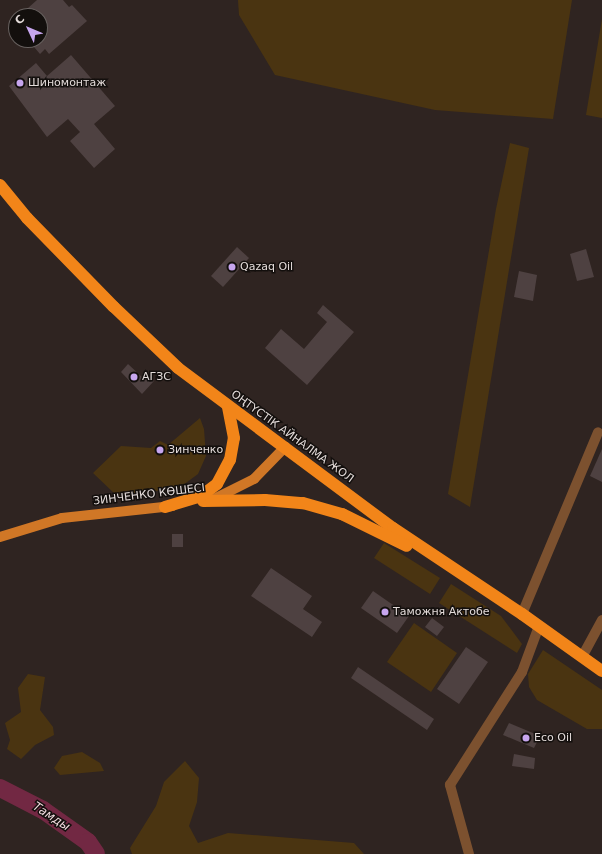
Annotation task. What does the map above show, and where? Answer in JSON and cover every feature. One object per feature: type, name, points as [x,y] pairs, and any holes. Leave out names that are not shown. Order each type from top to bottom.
[{"type":"highway","name":"ОҢТҮСТІК АЙНАЛМА ЖОЛ","points":[[0,185],[27,218],[114,307],[178,368],[432,556],[522,614],[602,671]]},
{"type":"highway","points":[[165,507],[201,496],[217,484],[230,460],[234,438],[228,406]]},
{"type":"highway","points":[[203,501],[265,500],[303,503],[342,514],[432,556]]},
{"type":"main road","name":"ЗИНЧЕНКО КӨШЕСІ","points":[[0,537],[62,518],[165,507],[203,501],[233,492],[254,479],[285,447]]},
{"type":"lane","points":[[522,614],[598,432]]},
{"type":"lane","points":[[582,657],[602,620]]},
{"type":"lane","points":[[469,854],[450,786],[522,672],[539,626]]},
{"type":"shaded area","points":[[238,0],[572,0],[553,119],[435,110],[275,75],[239,15]]},
{"type":"shaded area","points":[[602,19],[602,118],[586,115]]},
{"type":"shaded area","points":[[510,143],[529,148],[470,507],[448,494],[496,209]]},
{"type":"shaded area","points":[[200,418],[204,429],[206,456],[198,474],[179,488],[117,496],[93,473],[121,446],[151,448],[160,441],[168,445]]},
{"type":"shaded area","points":[[384,543],[440,578],[430,594],[374,558]]},
{"type":"shaded area","points":[[451,584],[501,616],[522,644],[517,653],[439,603]]},
{"type":"shaded area","points":[[414,623],[457,653],[431,692],[387,662]]},
{"type":"shaded area","points":[[543,650],[602,690],[602,729],[587,729],[537,700],[529,687],[528,674]]},
{"type":"shaded area","points":[[28,674],[45,677],[40,710],[53,727],[54,735],[35,745],[21,759],[7,749],[10,740],[5,723],[21,712],[18,688]]},
{"type":"shaded area","points":[[82,752],[100,763],[104,771],[60,775],[54,768],[62,756]]},
{"type":"shaded area","points":[[185,761],[199,778],[197,802],[189,826],[198,843],[228,833],[354,843],[364,854],[132,854],[130,848],[156,806],[164,782]]},
{"type":"building","points":[[37,0],[63,0],[69,7],[72,5],[87,21],[49,54],[45,49],[40,54],[35,48],[48,48],[48,8],[28,8]]},
{"type":"building","points":[[71,55],[115,106],[94,124],[115,149],[94,168],[70,141],[80,132],[68,119],[47,137],[9,86],[36,63],[47,76]]},
{"type":"building","points":[[237,247],[249,258],[223,287],[211,276]]},
{"type":"building","points":[[586,249],[594,277],[577,281],[570,254]]},
{"type":"building","points":[[519,271],[537,275],[533,301],[514,297]]},
{"type":"building","points":[[323,305],[354,332],[307,385],[265,348],[281,329],[304,349],[327,322],[317,313]]},
{"type":"building","points":[[128,364],[143,378],[146,375],[154,381],[142,394],[121,372]]},
{"type":"building","points":[[602,449],[602,482],[590,476]]},
{"type":"building","points":[[172,534],[183,534],[183,547],[172,547]]},
{"type":"building","points":[[271,568],[312,596],[303,609],[322,622],[312,637],[251,596]]},
{"type":"building","name":"Таможня Актобе","points":[[373,591],[409,616],[397,633],[361,608]]},
{"type":"building","points":[[432,618],[444,627],[437,636],[425,627]]},
{"type":"building","points":[[466,647],[488,662],[459,704],[437,689]]},
{"type":"building","points":[[358,667],[434,719],[427,730],[351,678]]},
{"type":"building","points":[[509,723],[540,736],[534,748],[503,735]]},
{"type":"building","points":[[514,754],[535,758],[534,769],[512,766]]},
{"type":"waterway","name":"Тамды","points":[[0,788],[43,810],[88,842],[96,854]]},
{"type":"place","name":"Шиномонтаж","points":[[20,83]]},
{"type":"place","name":"Qazaq Oil","points":[[232,267]]},
{"type":"place","name":"АГЗС","points":[[134,377]]},
{"type":"place","name":"Зинченко","points":[[160,450]]},
{"type":"place","name":"Таможня Актобе","points":[[385,612]]},
{"type":"place","name":"Eco Oil","points":[[526,738]]}]
